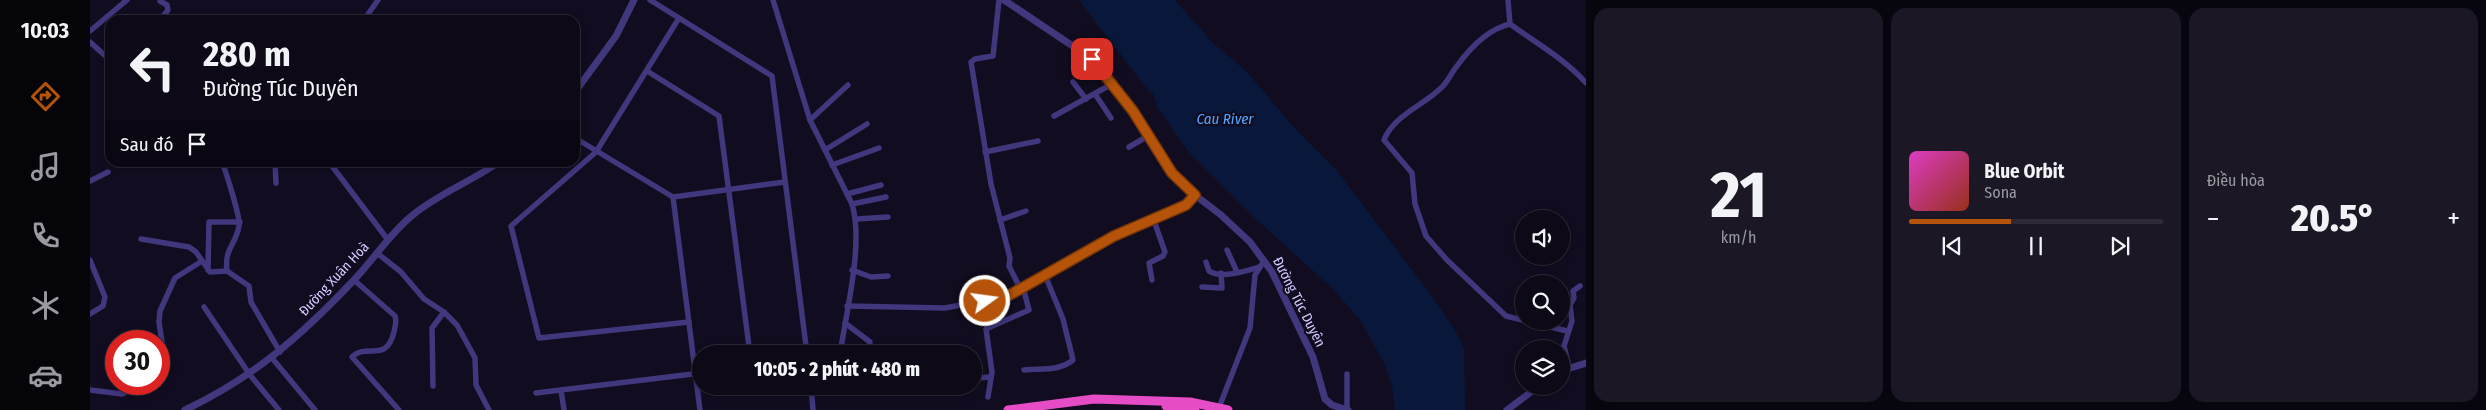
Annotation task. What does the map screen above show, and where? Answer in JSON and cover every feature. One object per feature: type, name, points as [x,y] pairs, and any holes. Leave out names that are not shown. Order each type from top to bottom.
[{"type":"highway","points":[[1008,410],[1094,399],[1190,402],[1224,408]]},
{"type":"highway","points":[[1056,410],[1096,405],[1169,406],[1195,410]]},
{"type":"street","points":[[110,15],[128,0]]},
{"type":"street","points":[[368,15],[378,0]]},
{"type":"street","points":[[580,85],[616,36],[634,0]]},
{"type":"street","points":[[650,0],[772,76],[806,345]]},
{"type":"street","points":[[773,0],[810,120],[852,204],[856,219],[852,270],[841,345]]},
{"type":"street","points":[[988,397],[992,377],[986,329],[1029,310],[1022,288],[1009,266],[1010,258],[985,152],[972,62],[972,60],[993,56],[999,0]]},
{"type":"street","name":"Đường Túc Duyên","points":[[1004,0],[1086,54],[1133,111],[1172,173],[1195,195],[1230,222],[1250,242],[1261,264],[1279,285],[1291,315],[1313,357],[1325,399],[1332,405],[1348,410]]},
{"type":"street","points":[[1508,0],[1510,24],[1546,51],[1572,67],[1586,82]]},
{"type":"street","points":[[160,1],[167,6],[168,10],[164,15]]},
{"type":"street","points":[[580,166],[596,152],[680,18]]},
{"type":"street","points":[[90,31],[105,19]]},
{"type":"street","points":[[1510,24],[1495,29],[1479,42],[1458,64],[1442,87],[1396,124],[1384,140],[1414,175],[1415,204],[1426,236],[1447,260],[1506,316],[1567,331]]},
{"type":"street","points":[[90,42],[105,56]]},
{"type":"street","points":[[647,71],[719,116],[749,345]]},
{"type":"street","points":[[1074,82],[1086,99]]},
{"type":"street","points":[[1054,116],[1112,84]]},
{"type":"street","points":[[810,120],[848,85]]},
{"type":"street","points":[[1095,94],[1111,118]]},
{"type":"street","points":[[825,150],[867,124]]},
{"type":"street","points":[[1129,147],[1148,136]]},
{"type":"street","points":[[580,141],[672,197],[786,182]]},
{"type":"street","points":[[985,152],[1038,141]]},
{"type":"street","points":[[832,165],[879,148]]},
{"type":"street","points":[[224,167],[240,222],[228,249],[227,270]]},
{"type":"street","points":[[274,167],[276,183]]},
{"type":"street","points":[[333,167],[388,240]]},
{"type":"street","name":"Đường Xuân Hoà","points":[[185,410],[213,397],[250,375],[280,352],[354,280],[388,240],[415,213],[478,178],[492,167]]},
{"type":"street","points":[[579,167],[511,226],[539,338],[689,322]]},
{"type":"street","points":[[90,181],[108,172]]},
{"type":"street","points":[[847,194],[881,185]]},
{"type":"street","points":[[847,306],[949,308],[1003,297],[1114,236],[1186,205],[1195,195]]},
{"type":"street","points":[[672,197],[693,345]]},
{"type":"street","points":[[852,204],[886,197]]},
{"type":"street","points":[[1000,220],[1026,211]]},
{"type":"street","points":[[856,219],[888,218]]},
{"type":"street","points":[[1152,280],[1149,263],[1163,256],[1165,252],[1153,218]]},
{"type":"street","points":[[208,270],[209,222],[240,222]]},
{"type":"street","points":[[141,239],[189,247],[208,270],[219,273],[227,270]]},
{"type":"street","points":[[1227,250],[1237,272]]},
{"type":"street","points":[[377,253],[401,272],[424,299],[444,312],[457,325],[476,358],[476,385],[489,410]]},
{"type":"street","points":[[90,260],[106,297],[103,306],[90,314]]},
{"type":"street","points":[[160,330],[160,311],[175,278],[202,261]]},
{"type":"street","points":[[1206,262],[1210,272],[1221,273],[1237,272],[1261,264]]},
{"type":"street","points":[[1224,408],[1252,322],[1255,275],[1261,264]]},
{"type":"street","points":[[227,270],[249,286],[252,302],[280,352]]},
{"type":"street","points":[[852,270],[871,277],[888,276]]},
{"type":"street","points":[[1202,287],[1222,288],[1221,273]]},
{"type":"street","points":[[1024,370],[1040,368],[1048,371],[1073,360],[1063,320],[1045,274]]},
{"type":"street","points":[[354,280],[395,316],[395,325],[389,345],[379,352],[360,353],[352,357],[399,410]]},
{"type":"street","points":[[1565,340],[1572,322],[1570,305],[1574,298],[1573,291],[1580,286]]},
{"type":"street","points":[[204,307],[250,375],[279,410]]},
{"type":"street","points":[[433,386],[432,328],[444,312]]},
{"type":"street","points":[[844,323],[870,342],[870,345]]},
{"type":"street","points":[[272,358],[315,410]]},
{"type":"street","points":[[1570,368],[1586,363]]},
{"type":"street","points":[[1347,374],[1348,410]]},
{"type":"street","points":[[536,393],[692,375]]},
{"type":"street","points":[[982,378],[992,377]]},
{"type":"street","points":[[90,390],[105,392]]},
{"type":"street","points":[[561,390],[564,410]]},
{"type":"street","points":[[699,395],[700,410]]},
{"type":"street","points":[[812,395],[813,410]]},
{"type":"street","points":[[1507,410],[1526,395]]},
{"type":"water","name":"Cau River","points":[[1079,0],[1175,0],[1212,42],[1247,72],[1298,132],[1337,171],[1429,292],[1455,330],[1464,348],[1465,410],[1395,410],[1392,386],[1385,365],[1360,320],[1332,288],[1258,221],[1188,151],[1157,107],[1154,95],[1143,84]]},
{"type":"route","points":[[985,301],[1006,297],[1114,236],[1186,205],[1195,195],[1172,173],[1133,111],[1092,59]]}]
